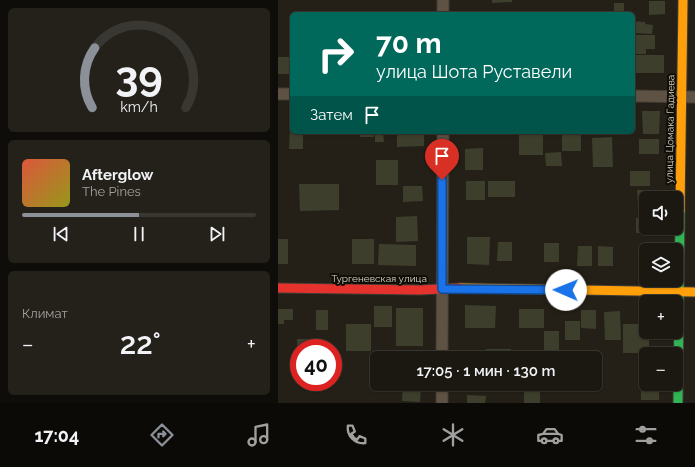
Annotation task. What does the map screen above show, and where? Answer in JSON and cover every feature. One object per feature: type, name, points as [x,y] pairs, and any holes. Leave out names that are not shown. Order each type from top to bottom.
[{"type":"street","points":[[443,0],[443,12]]},
{"type":"street","name":"улица Цомака Гадиева","points":[[678,403],[683,0]]},
{"type":"street","points":[[278,94],[290,94]]},
{"type":"street","points":[[635,96],[695,97]]},
{"type":"street","points":[[442,351],[443,134]]},
{"type":"street","name":"Тургеневская улица","points":[[278,288],[695,292]]},
{"type":"street","points":[[442,391],[442,403]]},
{"type":"building","points":[[492,0],[512,0],[512,2],[492,3]]},
{"type":"building","points":[[649,1],[665,1],[665,14],[649,15]]},
{"type":"building","points":[[614,3],[624,3],[624,12],[614,12]]},
{"type":"building","points":[[635,21],[645,22],[645,24],[653,25],[652,34],[635,33]]},
{"type":"building","points":[[635,35],[655,35],[655,49],[646,49],[646,54],[635,54]]},
{"type":"building","points":[[635,55],[664,55],[664,73],[635,73]]},
{"type":"building","points":[[278,57],[290,57],[290,74],[278,74]]},
{"type":"building","points":[[642,111],[660,111],[659,134],[643,134]]},
{"type":"building","points":[[290,127],[290,134],[303,134],[303,149],[289,149]]},
{"type":"building","points":[[360,134],[374,134],[374,137],[360,137]]},
{"type":"building","points":[[375,134],[383,134],[384,142],[375,142]]},
{"type":"building","points":[[424,134],[424,146],[397,147],[397,135]]},
{"type":"building","points":[[519,134],[543,134],[543,155],[519,155]]},
{"type":"building","points":[[562,134],[581,134],[581,151],[562,151]]},
{"type":"building","points":[[612,137],[613,167],[593,167],[592,138]]},
{"type":"building","points":[[639,139],[659,139],[659,154],[639,154]]},
{"type":"building","points":[[483,148],[483,170],[465,170],[465,149]]},
{"type":"building","points":[[561,152],[562,166],[546,166],[545,153]]},
{"type":"building","points":[[376,160],[398,160],[398,185],[376,185]]},
{"type":"building","points":[[630,171],[650,171],[650,186],[630,186]]},
{"type":"building","points":[[466,181],[485,181],[485,200],[466,200]]},
{"type":"building","points":[[488,181],[515,181],[515,197],[488,197]]},
{"type":"building","points":[[299,184],[339,184],[339,210],[300,211]]},
{"type":"building","points":[[403,186],[422,186],[423,201],[403,202]]},
{"type":"building","points":[[637,190],[658,190],[639,191],[638,205]]},
{"type":"building","points":[[417,216],[418,241],[396,242],[396,217]]},
{"type":"building","points":[[636,218],[639,218],[639,233],[636,233]]},
{"type":"building","points":[[467,237],[490,237],[489,265],[467,264]]},
{"type":"building","points":[[278,239],[288,239],[288,264],[278,264]]},
{"type":"building","points":[[352,239],[374,239],[374,264],[352,264]]},
{"type":"building","points":[[498,242],[512,242],[512,261],[497,261]]},
{"type":"building","points":[[544,243],[559,243],[559,262],[544,262]]},
{"type":"building","points":[[379,244],[416,245],[416,266],[378,265]]},
{"type":"building","points":[[578,246],[592,246],[592,266],[577,266]]},
{"type":"building","points":[[598,246],[613,247],[613,266],[598,266]]},
{"type":"building","points":[[465,305],[496,306],[495,328],[465,328]]},
{"type":"building","points":[[374,306],[392,306],[392,327],[374,327]]},
{"type":"building","points":[[396,308],[423,308],[423,346],[396,346]]},
{"type":"building","points":[[278,309],[293,309],[293,320],[284,320],[284,324],[278,324]]},
{"type":"building","points":[[519,309],[544,309],[544,328],[519,328]]},
{"type":"building","points":[[316,310],[328,310],[328,330],[316,330]]},
{"type":"building","points":[[581,310],[596,310],[596,329],[581,328]]},
{"type":"building","points":[[620,311],[621,340],[605,340],[604,312]]},
{"type":"building","points":[[565,321],[580,321],[580,340],[565,340]]},
{"type":"building","points":[[346,324],[371,324],[371,351],[346,351]]},
{"type":"building","points":[[623,324],[639,324],[639,339],[649,339],[649,347],[639,347],[639,353],[623,353]]},
{"type":"building","points":[[544,331],[559,331],[559,350],[544,350]]},
{"type":"building","points":[[486,349],[511,349],[511,351],[486,351]]},
{"type":"building","points":[[403,391],[421,391],[420,402],[402,401]]},
{"type":"building","points":[[524,391],[540,391],[540,403],[524,403]]},
{"type":"building","points":[[641,391],[659,391],[659,400],[641,400]]},
{"type":"building","points":[[467,395],[486,396],[485,403],[467,403]]},
{"type":"traffic: fast","points":[[678,403],[680,235]]},
{"type":"traffic: slow","points":[[680,191],[683,0]]},
{"type":"traffic: slow","points":[[460,288],[695,292]]},
{"type":"traffic: jam","points":[[278,288],[420,290],[460,288]]},
{"type":"route","points":[[442,180],[442,289],[566,290]]}]
